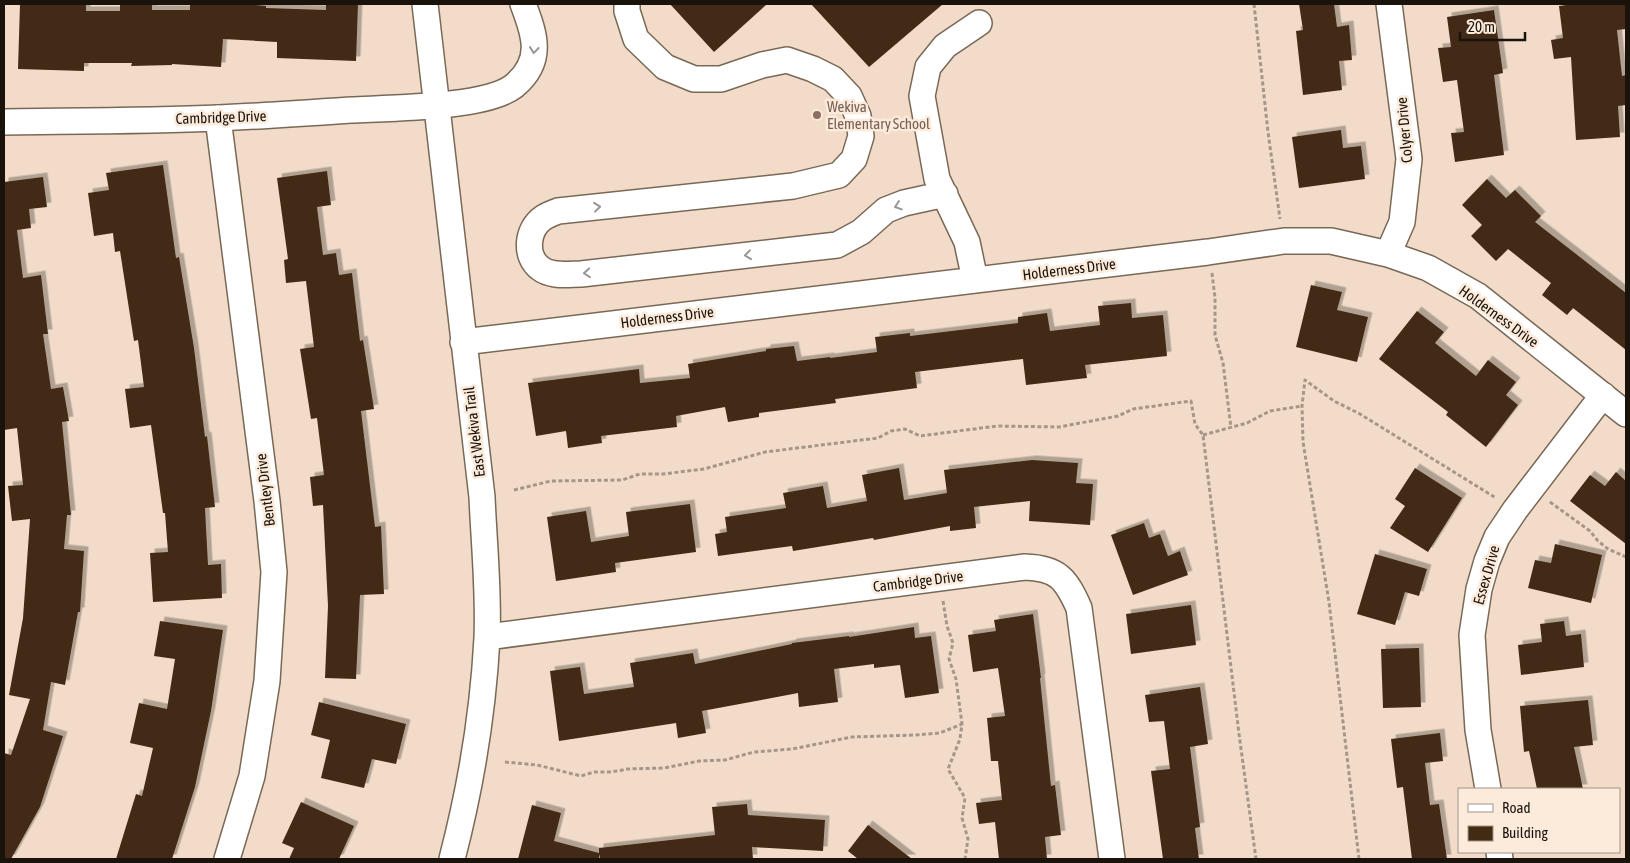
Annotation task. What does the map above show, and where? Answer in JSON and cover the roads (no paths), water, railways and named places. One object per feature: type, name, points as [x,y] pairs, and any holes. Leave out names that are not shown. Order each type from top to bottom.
[{"type":"street","name":"East Wekiva Trail","points":[[425,4],[482,497],[486,564],[487,637],[480,721],[467,803],[452,859]]},
{"type":"street","name":"Cambridge Drive","points":[[4,122],[218,118],[438,105],[495,96],[514,86],[529,70],[535,50],[533,29],[524,4]]},
{"type":"street","points":[[627,4],[627,11],[636,40],[665,67],[694,79],[721,79],[762,65],[787,60],[833,78],[849,96],[858,116],[861,136],[854,159],[838,175],[793,186],[558,211],[542,218],[529,236],[530,255],[540,268],[554,274],[581,274],[837,245],[861,232],[886,210],[904,203],[945,194]]},
{"type":"street","name":"Colyer Drive","points":[[1388,254],[1402,222],[1409,159],[1389,4]]},
{"type":"street","points":[[975,280],[967,242],[936,172],[922,96],[928,67],[945,46],[979,23]]},
{"type":"street","name":"Bentley Drive","points":[[218,118],[267,502],[274,572],[267,681],[252,776],[227,859]]},
{"type":"street","name":"Holderness Drive","points":[[463,342],[1208,252],[1284,241],[1331,242],[1388,254],[1428,268],[1478,296],[1626,414]]},
{"type":"street","name":"Essex Drive","points":[[1488,788],[1478,730],[1472,635],[1479,589],[1487,561],[1497,537],[1514,510],[1603,395]]},
{"type":"street","name":"Cambridge Drive","points":[[487,637],[1025,567],[1042,568],[1060,576],[1071,591],[1079,608],[1112,859]]},
{"type":"place","name":"Wekiva Elementary School","points":[[817,115]]}]
